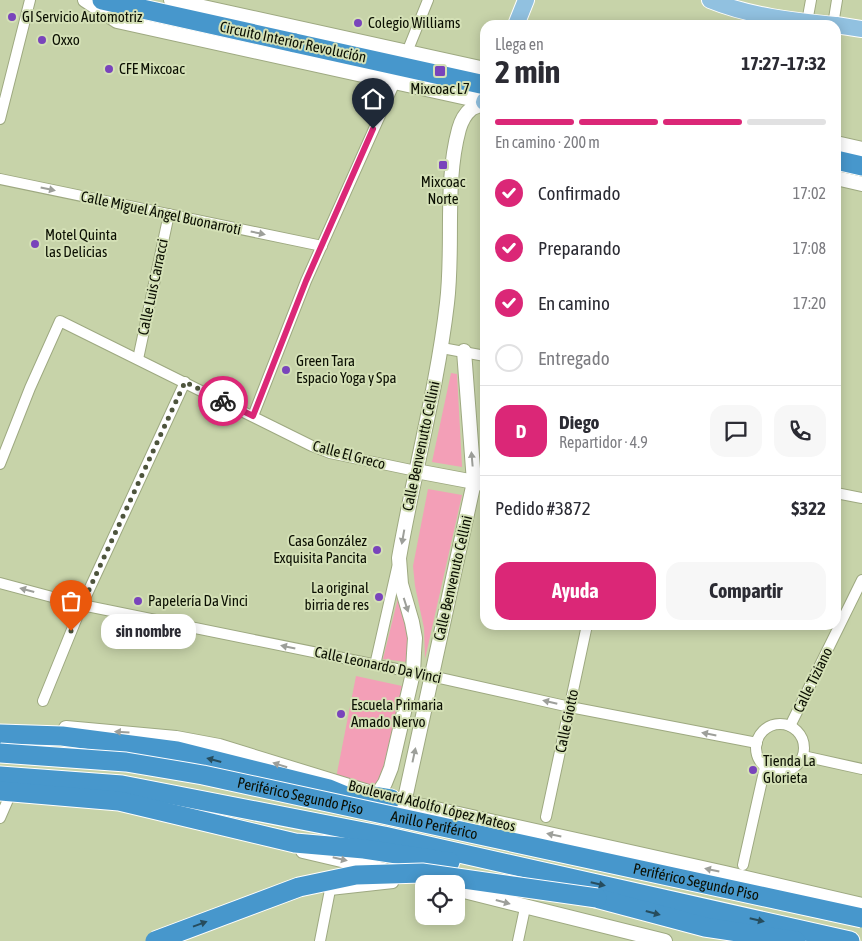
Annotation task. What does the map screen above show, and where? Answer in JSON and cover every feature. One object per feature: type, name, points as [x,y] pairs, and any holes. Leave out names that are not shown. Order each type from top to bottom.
[{"type":"highway","name":"Circuito Interior Revolución","points":[[102,0],[295,43],[480,96]]},
{"type":"highway","points":[[841,161],[862,166]]},
{"type":"highway","points":[[0,734],[62,736],[177,751],[392,804]]},
{"type":"highway","name":"Periférico Segundo Piso","points":[[0,753],[126,762],[203,774],[862,918]]},
{"type":"highway","name":"Anillo Periférico","points":[[0,760],[122,768],[392,804],[862,926]]},
{"type":"highway","name":"Anillo Periférico","points":[[0,776],[122,785],[374,834],[850,941]]},
{"type":"highway","points":[[3,790],[118,801],[295,843],[364,849],[453,863],[518,877],[705,927],[797,941]]},
{"type":"highway","points":[[155,941],[299,887],[356,875],[422,873],[597,898]]},
{"type":"highway","points":[[705,927],[730,941]]},
{"type":"main road","points":[[85,0],[117,21],[395,82],[480,96]]},
{"type":"main road","points":[[171,0],[480,68]]},
{"type":"main road","points":[[518,20],[526,0]]},
{"type":"main road","points":[[710,0],[751,13],[783,20]]},
{"type":"main road","points":[[841,26],[862,29]]},
{"type":"main road","name":"Calle Benvenutto Cellini","points":[[392,804],[385,784],[391,768],[412,673],[415,638],[401,584],[399,558],[442,348],[449,277],[451,194],[455,149],[463,120],[471,110],[480,106]]},
{"type":"main road","points":[[841,145],[862,149]]},
{"type":"main road","points":[[841,179],[862,184]]},
{"type":"main road","name":"Calle Benvenuto Cellini","points":[[392,804],[431,676],[480,483],[464,351]]},
{"type":"main road","name":"Calle El Greco","points":[[416,471],[480,483]]},
{"type":"main road","name":"Boulevard Adolfo López Mateos","points":[[0,726],[59,728],[176,738],[219,746],[392,804],[725,873],[862,906]]},
{"type":"main road","points":[[3,790],[119,810],[339,859],[415,879]]},
{"type":"main road","points":[[788,888],[862,896]]},
{"type":"main road","points":[[465,891],[525,908],[665,941]]},
{"type":"street","points":[[0,119],[30,0]]},
{"type":"street","points":[[253,416],[306,281],[395,82],[428,0]]},
{"type":"street","points":[[807,20],[812,0]]},
{"type":"street","points":[[835,20],[836,0]]},
{"type":"street","name":"Calle Miguel Ángel Buonarroti","points":[[0,179],[322,246]]},
{"type":"street","name":"Calle Luis Carracci","points":[[138,359],[169,214]]},
{"type":"street","name":"Calle El Greco","points":[[0,464],[30,388],[60,321],[312,446],[330,453],[416,471]]},
{"type":"street","points":[[442,348],[480,355]]},
{"type":"street","points":[[43,701],[82,605],[185,382]]},
{"type":"street","points":[[841,493],[862,498]]},
{"type":"street","points":[[375,665],[399,558]]},
{"type":"street","name":"Calle Tiziano","points":[[841,623],[862,580]]},
{"type":"street","name":"Calle Leonardo Da Vinci","points":[[0,583],[82,605],[431,676],[570,707],[757,743]]},
{"type":"street","name":"Calle Giotto","points":[[546,817],[586,630]]},
{"type":"street","name":"Calle Tiziano","points":[[790,726],[837,630]]},
{"type":"street","points":[[778,725],[790,726],[801,737],[804,746],[803,756],[791,770],[773,771],[765,767],[757,756],[757,743],[769,727],[778,725]]},
{"type":"street","points":[[803,756],[862,768]]},
{"type":"street","points":[[743,865],[765,767]]},
{"type":"street","points":[[0,818],[3,790]]},
{"type":"street","points":[[320,941],[327,888],[386,883],[415,883]]},
{"type":"street","points":[[518,941],[525,908]]},
{"type":"shaded area","points":[[451,373],[457,374],[462,467],[432,462]]},
{"type":"shaded area","points":[[428,489],[462,495],[425,659],[424,628],[415,586],[413,566]]},
{"type":"shaded area","points":[[400,590],[409,639],[407,662],[383,659]]},
{"type":"shaded area","points":[[356,676],[402,686],[385,768],[381,780],[375,787],[336,778]]},
{"type":"way so far","points":[[71,631],[185,382],[223,401]]},
{"type":"place","name":"GI Servicio Automotriz","points":[[12,17]]},
{"type":"place","name":"Colegio Williams","points":[[358,23]]},
{"type":"place","name":"Oxxo","points":[[42,40]]},
{"type":"place","name":"CFE Mixcoac","points":[[109,69]]},
{"type":"place","name":"Mixcoac L7","points":[[440,71]]},
{"type":"place","name":"Mixcoac Norte","points":[[443,165]]},
{"type":"place","name":"Motel Quinta las Delicias","points":[[35,244]]},
{"type":"place","name":"Green Tara Espacio Yoga y Spa","points":[[286,370]]},
{"type":"place","name":"Casa González Exquisita Pancita","points":[[377,550]]},
{"type":"place","name":"La original birria de res","points":[[379,597]]},
{"type":"place","name":"Papelería Da Vinci","points":[[138,601]]},
{"type":"place","name":"sin nombre","points":[[71,631]]},
{"type":"place","name":"Escuela Primaria Amado Nervo","points":[[341,714]]},
{"type":"place","name":"Tienda La Glorieta","points":[[753,770]]},
{"type":"route","points":[[223,401],[253,416],[306,281],[373,129]]}]
